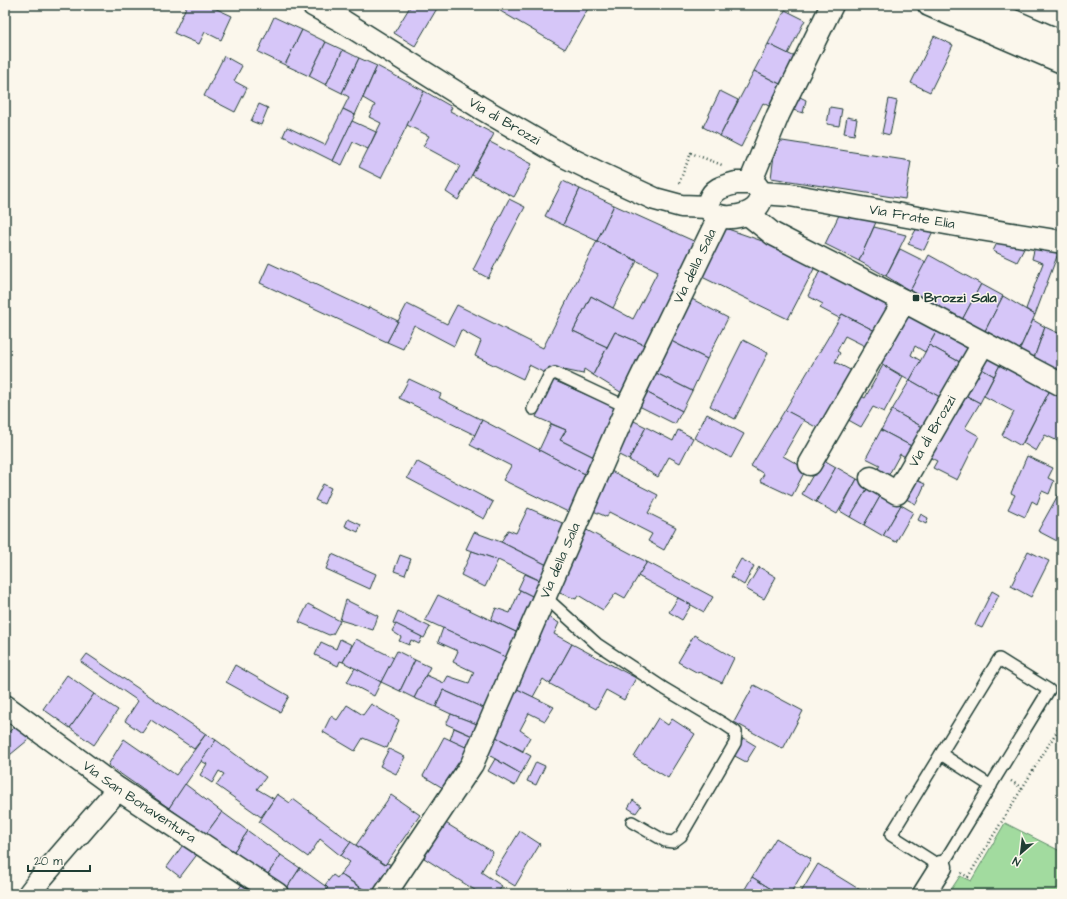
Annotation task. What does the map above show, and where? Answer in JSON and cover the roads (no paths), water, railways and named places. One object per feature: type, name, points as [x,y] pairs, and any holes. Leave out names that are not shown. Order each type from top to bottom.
[{"type":"street","name":"Via di Brozzi","points":[[313,5],[344,22],[481,108],[569,158],[601,174],[655,199],[681,206],[714,212],[724,218],[748,214]]},
{"type":"street","points":[[832,5],[778,115],[756,188],[760,203],[748,214],[773,234],[1062,385]]},
{"type":"street","points":[[929,5],[1062,62]]},
{"type":"street","points":[[976,5],[1062,42]]},
{"type":"street","points":[[714,212],[711,197],[719,188],[736,183],[756,188]]},
{"type":"street","name":"Via Frate Elia","points":[[756,188],[968,227],[1062,242]]},
{"type":"street","name":"Via della Sala","points":[[385,894],[472,764],[544,596],[714,212]]},
{"type":"street","points":[[810,464],[904,302]]},
{"type":"street","name":"Via di Brozzi","points":[[871,478],[897,493],[983,344]]},
{"type":"street","name":"Via San Bonaventura","points":[[5,706],[118,789],[277,894]]},
{"type":"street","points":[[29,894],[118,789]]},
{"type":"street","points":[[924,894],[950,870]]},
{"type":"lane","points":[[533,409],[549,376],[554,373],[627,407]]},
{"type":"lane","points":[[544,596],[597,644],[665,689],[736,732],[735,743],[681,836],[673,842],[665,841],[632,822]]},
{"type":"lane","points":[[999,659],[1050,690],[990,786],[950,870],[891,835],[999,659]]},
{"type":"lane","points":[[941,754],[990,786]]},
{"type":"place","name":"Brozzi Sala","points":[[916,298]]}]
